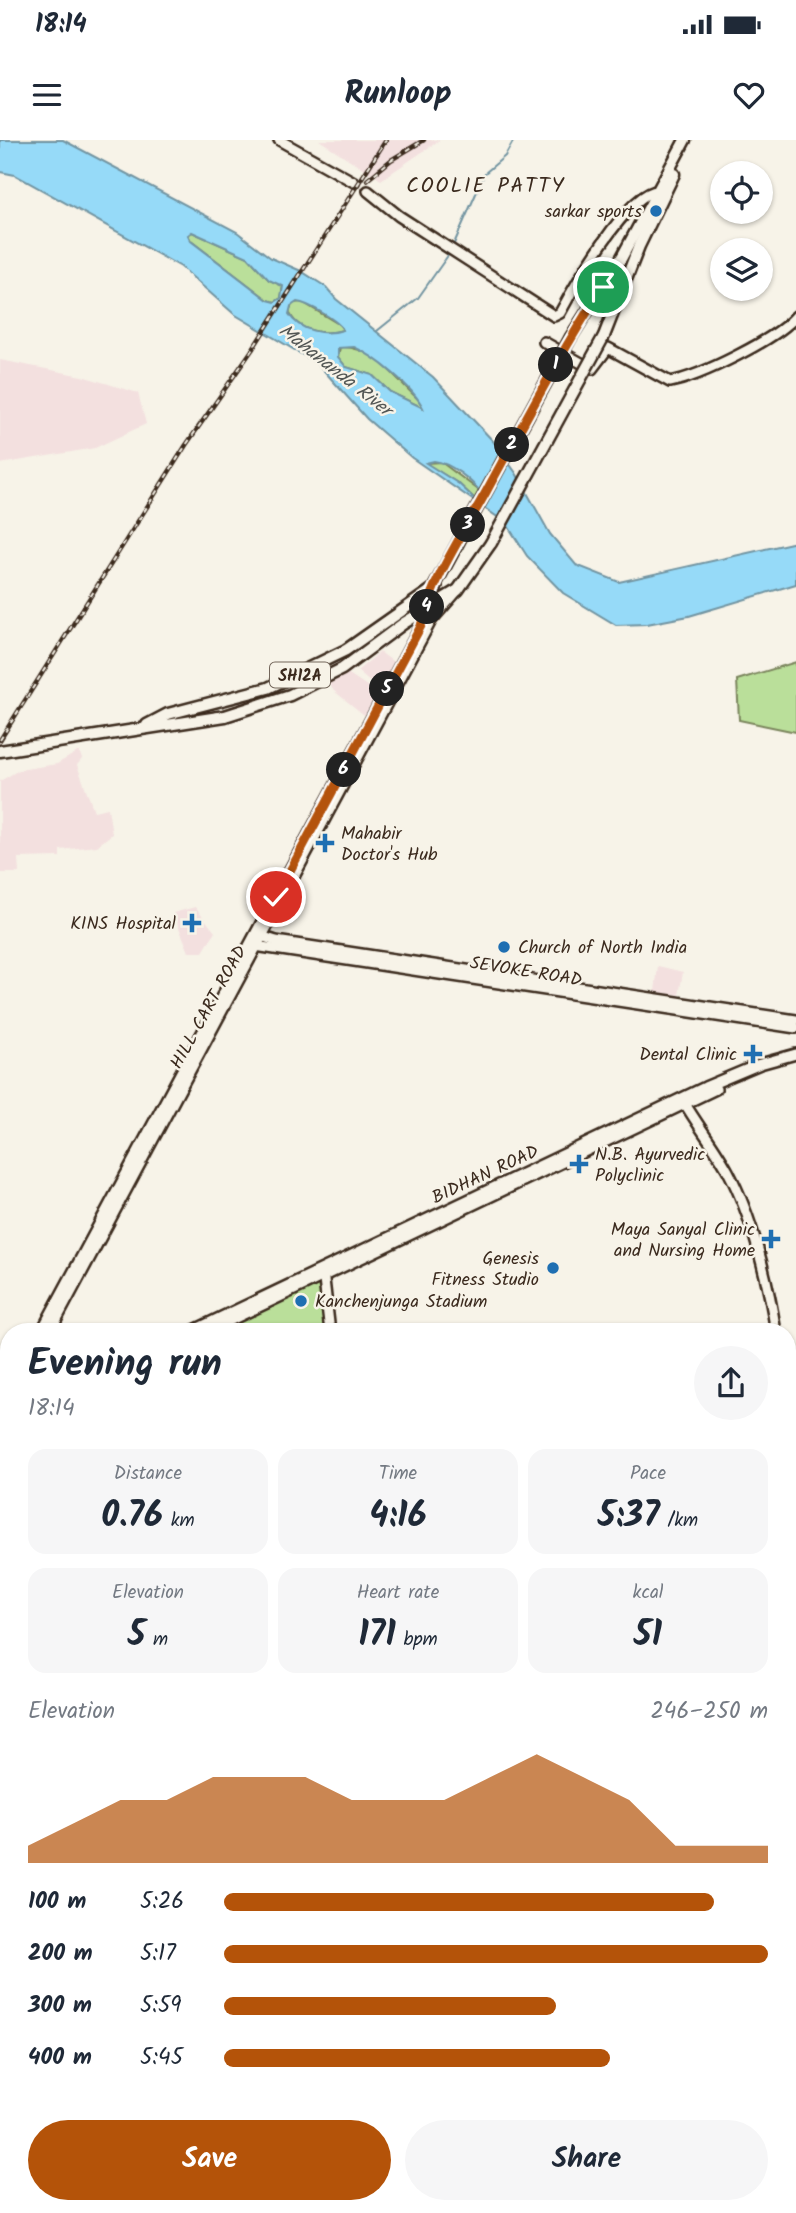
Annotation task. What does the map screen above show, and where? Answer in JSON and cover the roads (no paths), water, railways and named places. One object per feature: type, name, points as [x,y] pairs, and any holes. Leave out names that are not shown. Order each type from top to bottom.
[{"type":"main road","points":[[279,140],[354,182]]},
{"type":"main road","name":"SH12A","points":[[658,191],[685,140]]},
{"type":"main road","name":"SH12A","points":[[0,751],[225,716],[290,695],[342,669],[429,614],[457,590],[491,543],[604,336],[647,227],[693,140]]},
{"type":"main road","points":[[368,191],[399,216],[519,295],[557,316],[596,251],[617,225],[645,195],[658,191]]},
{"type":"main road","name":"HILL CART ROAD","points":[[55,1323],[429,614],[438,583],[466,528],[571,337],[613,272],[658,191]]},
{"type":"main road","points":[[544,342],[592,369],[608,348],[670,382],[708,368],[778,332],[795,318]]},
{"type":"main road","name":"SH12A","points":[[138,728],[168,714],[250,694],[304,673],[352,646],[391,616],[414,604],[438,583]]},
{"type":"main road","points":[[414,604],[429,614]]},
{"type":"main road","name":"SEVOKE ROAD","points":[[260,935],[374,960]]},
{"type":"main road","name":"HILL CART ROAD","points":[[46,1323],[255,946]]},
{"type":"main road","name":"SEVOKE ROAD","points":[[255,946],[374,960],[690,1008],[796,1020]]},
{"type":"main road","name":"SEVOKE ROAD","points":[[690,1008],[796,1028]]},
{"type":"main road","name":"BIDHAN ROAD","points":[[685,1102],[739,1072],[796,1054]]},
{"type":"main road","name":"BIDHAN ROAD","points":[[212,1323],[685,1102],[741,1077],[796,1059]]},
{"type":"main road","points":[[685,1102],[721,1158],[737,1190],[766,1281],[774,1323]]},
{"type":"main road","points":[[323,1271],[329,1323]]},
{"type":"main road","name":"BIDHAN ROAD","points":[[221,1323],[239,1312]]},
{"type":"water","name":"Mahananda River","points":[[0,140],[63,140],[237,232],[271,258],[301,271],[326,287],[336,299],[433,377],[493,441],[516,473],[550,534],[576,565],[619,582],[796,542],[796,584],[689,616],[647,624],[616,625],[563,593],[527,556],[506,523],[412,458],[367,419],[318,364],[234,314],[181,267],[15,175],[0,172]],"holes":[[[192,232],[248,257],[269,280],[283,286],[281,298],[275,302],[268,300],[191,241],[188,235]],[[297,302],[308,306],[330,317],[343,330],[321,332],[299,325],[289,314],[291,306]],[[354,347],[372,358],[403,382],[423,408],[390,392],[372,375],[346,367],[338,357],[338,348]],[[440,462],[454,469],[481,493],[476,500],[459,484],[426,463]]]},
{"type":"waterway","points":[[453,246],[485,173],[505,156],[514,140]]},
{"type":"waterway","points":[[377,331],[418,298],[449,254]]},
{"type":"railway","points":[[0,740],[186,445],[252,350],[386,140]]},
{"type":"railway","points":[[367,180],[391,160],[424,140]]},
{"type":"place","name":"sarkar sports","points":[[656,211]]},
{"type":"place","name":"Mahabir Doctor's Hub","points":[[325,843]]},
{"type":"place","name":"KINS Hospital","points":[[192,923]]},
{"type":"place","name":"Church of North India","points":[[504,947]]},
{"type":"place","name":"Dental Clinic","points":[[753,1054]]},
{"type":"place","name":"N.B. Ayurvedic Polyclinic","points":[[579,1164]]},
{"type":"place","name":"Maya Sanyal Clinic and Nursing Home","points":[[771,1239]]},
{"type":"place","name":"Genesis Fitness Studio","points":[[553,1268]]},
{"type":"place","name":"Kanchenjunga Stadium","points":[[301,1301]]},
{"type":"district","name":"COOLIE PATTY","points":[[486,185]]}]
